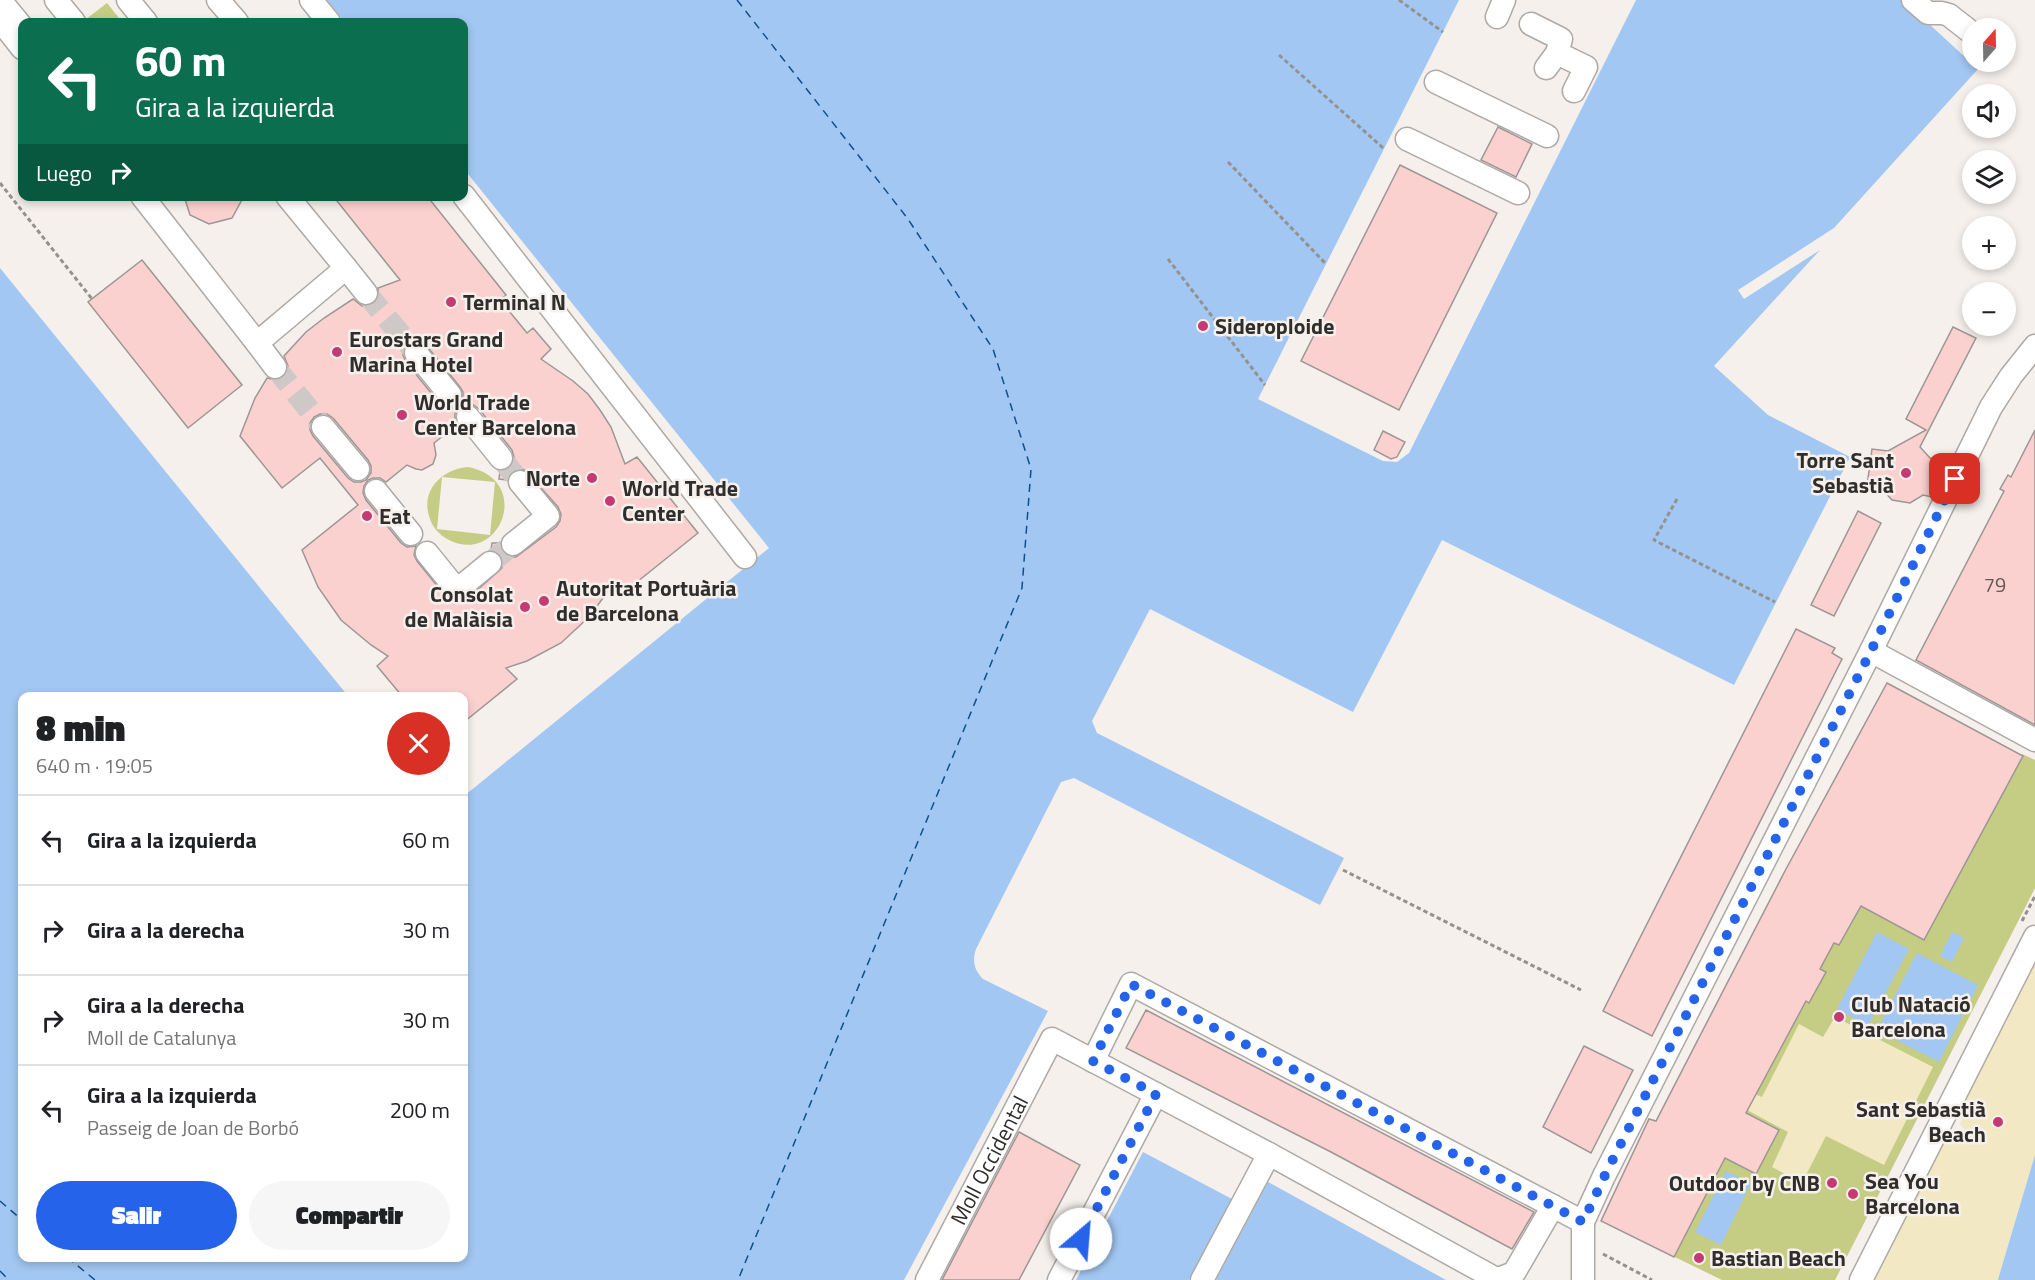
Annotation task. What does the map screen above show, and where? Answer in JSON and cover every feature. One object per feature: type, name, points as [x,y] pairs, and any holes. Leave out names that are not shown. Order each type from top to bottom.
[{"type":"street","points":[[0,0],[18,22]]},
{"type":"street","points":[[56,0],[72,18]]},
{"type":"street","points":[[112,0],[123,18]]},
{"type":"street","points":[[128,0],[143,18]]},
{"type":"street","points":[[218,0],[234,18]]},
{"type":"street","points":[[311,0],[326,18]]},
{"type":"street","points":[[1913,0],[1928,13],[1949,15],[1962,25]]},
{"type":"street","points":[[0,20],[18,43]]},
{"type":"street","points":[[1531,24],[1561,39],[1552,60],[1586,67],[1574,91]]},
{"type":"street","points":[[1436,82],[1547,136]]},
{"type":"street","points":[[1407,139],[1518,193]]},
{"type":"street","points":[[146,201],[275,367]]},
{"type":"street","points":[[291,201],[366,292]]},
{"type":"street","points":[[468,201],[745,557]]},
{"type":"street","points":[[257,343],[346,268]]},
{"type":"street","points":[[1583,1280],[1583,1222],[1606,1173],[1871,651],[1991,406],[2035,346]]},
{"type":"street","points":[[416,353],[450,395]]},
{"type":"street","points":[[468,417],[501,458]]},
{"type":"street","points":[[323,427],[358,469]]},
{"type":"street","points":[[513,544],[548,516],[520,482]]},
{"type":"street","points":[[376,491],[411,534]]},
{"type":"street","points":[[427,553],[457,590],[490,563]]},
{"type":"street","points":[[1871,651],[2035,740]]},
{"type":"street","points":[[1861,1280],[2035,937]]},
{"type":"street","points":[[1557,1208],[1514,1273],[1496,1280],[1269,1154],[1093,1061],[1131,984],[1557,1208],[1583,1222]]},
{"type":"street","name":"Moll Occidental","points":[[927,1280],[1052,1039],[1093,1061]]},
{"type":"street","points":[[1059,1280],[1156,1094]]},
{"type":"street","points":[[1202,1280],[1269,1154]]},
{"type":"path","points":[[1399,0],[1443,32]]},
{"type":"path","points":[[1279,55],[1383,148]]},
{"type":"path","points":[[1228,162],[1325,263]]},
{"type":"path","points":[[0,183],[93,299]]},
{"type":"path","points":[[1168,260],[1265,385]]},
{"type":"path","points":[[1677,499],[1654,540],[1775,602]]},
{"type":"path","points":[[1343,870],[1581,990]]},
{"type":"path","points":[[1598,1252],[1652,1280]]},
{"type":"green space","points":[[107,3],[119,18],[88,18]]},
{"type":"green space","points":[[468,467],[488,475],[495,482],[500,488],[504,503],[502,518],[495,532],[483,541],[467,545],[449,540],[439,533],[430,520],[427,506],[431,489],[436,482],[443,476]],"holes":[[[442,477],[495,482],[490,535],[437,529]]]},
{"type":"green space","name":"Club Natació Barcelona","points":[[1887,683],[2035,760],[2035,888],[1835,1280],[1722,1280],[1601,1221],[1649,1119],[1656,1121],[1784,873]]},
{"type":"sand","name":"Sant Sebastià Beach","points":[[2035,965],[2035,1155],[1998,1280],[1875,1280],[1948,1135],[1959,1140],[1965,1129],[1960,1125],[1962,1119],[1958,1116]]},
{"type":"sand","points":[[1835,1017],[1933,1067],[1884,1165],[1826,1136],[1802,1183],[1772,1167],[1788,1132],[1747,1110],[1755,1094],[1762,1097],[1799,1024],[1823,1037]]},
{"type":"water","points":[[327,0],[1459,0],[1258,399],[1383,461],[1397,462],[1409,453],[1636,0],[1903,0],[1962,54],[1962,72],[1975,72],[1834,228],[1738,290],[1744,299],[1820,250],[1714,366],[1768,415],[1850,457],[1734,685],[1442,540],[1353,712],[1150,609],[1092,721],[1097,733],[1344,858],[1320,905],[1074,778],[1061,782],[974,957],[976,969],[983,979],[1048,1011],[904,1280],[0,1280],[0,268],[345,692],[18,692],[18,1262],[468,1262],[468,793],[769,548],[468,174],[468,18],[342,18]]},
{"type":"water","points":[[1877,932],[1909,949],[1868,1026],[1837,1009]]},
{"type":"water","points":[[1952,932],[1964,938],[1952,962],[1940,956]]},
{"type":"water","points":[[1917,953],[1978,985],[1939,1062],[1877,1030]]},
{"type":"water","points":[[1143,1152],[1232,1199],[1189,1280],[1076,1280]]},
{"type":"water","points":[[2035,1155],[2035,1280],[1998,1280],[1999,1276]]},
{"type":"water","points":[[1726,1171],[1751,1183],[1721,1245],[1695,1232]]},
{"type":"water","points":[[1268,1182],[1446,1280],[1216,1280]]},
{"type":"building","points":[[1498,127],[1532,144],[1516,177],[1481,160]]},
{"type":"building","points":[[1400,165],[1497,213],[1399,410],[1301,361]]},
{"type":"building","points":[[186,201],[241,201],[232,218],[209,224],[190,215]]},
{"type":"building","name":"World Trade Center","points":[[337,201],[431,201],[506,295],[500,300],[527,333],[533,328],[551,349],[541,359],[573,381],[588,394],[600,410],[611,427],[625,464],[637,457],[698,533],[622,594],[613,584],[590,616],[561,643],[527,661],[506,668],[517,679],[468,719],[468,692],[399,692],[377,666],[388,656],[341,620],[318,587],[302,550],[358,505],[320,458],[282,488],[240,436],[255,398],[267,378],[276,380],[284,377],[288,372],[288,366],[284,356],[306,332],[353,299],[362,306],[374,304],[379,297],[378,288],[400,280]],"holes":[[[421,341],[463,392],[463,399],[458,406],[446,408],[440,404],[406,362],[403,355],[408,342]],[[465,404],[472,404],[479,409],[512,450],[513,463],[509,469],[500,471],[499,479],[507,480],[512,471],[525,470],[558,507],[561,514],[556,527],[516,557],[509,557],[503,553],[500,543],[492,543],[491,550],[500,554],[503,560],[502,568],[466,600],[454,604],[417,561],[414,555],[416,546],[407,547],[401,543],[366,500],[363,493],[368,480],[380,478],[386,482],[407,465],[422,470],[433,464],[436,455],[434,443],[457,425],[455,413]],[[320,414],[327,414],[333,418],[368,460],[371,473],[366,480],[354,482],[348,478],[313,436],[310,423]]]},
{"type":"building","points":[[142,260],[242,385],[188,428],[88,302]]},
{"type":"building","points":[[1953,327],[1962,331],[1962,336],[1976,338],[1920,447],[1930,458],[1944,460],[1942,476],[1932,497],[1923,495],[1910,503],[1892,500],[1882,489],[1867,486],[1872,449],[1888,451],[1926,430],[1906,419]]},
{"type":"building","points":[[2035,430],[2035,725],[1916,660],[2004,491],[2000,489],[2008,475],[2011,477]]},
{"type":"building","points":[[1383,431],[1405,442],[1397,457],[1391,459],[1374,450]]},
{"type":"building","points":[[1858,511],[1881,523],[1834,616],[1811,605]]},
{"type":"building","points":[[1796,629],[1835,648],[1832,653],[1842,659],[1652,1036],[1603,1011]]},
{"type":"building","points":[[1887,683],[2023,756],[1924,940],[1861,906],[1839,945],[1834,943],[1820,969],[1826,972],[1809,1003],[1806,1001],[1746,1113],[1779,1130],[1756,1174],[1725,1158],[1674,1257],[1601,1221],[1649,1119],[1656,1121],[1786,869]]},
{"type":"building","points":[[1146,1010],[1534,1212],[1512,1249],[1331,1152],[1126,1048]]},
{"type":"building","points":[[1584,1046],[1633,1070],[1591,1153],[1543,1127]]},
{"type":"building","points":[[1019,1132],[1080,1165],[1019,1280],[942,1280]]},
{"type":"ferry route","points":[[737,0],[908,219],[993,349],[1031,469],[1022,588],[738,1280]]},
{"type":"ferry route","points":[[0,1201],[18,1217]]},
{"type":"ferry route","points":[[73,1262],[95,1280]]},
{"type":"ferry route","points":[[0,1271],[9,1280]]},
{"type":"tunnel","points":[[366,293],[416,353]]},
{"type":"tunnel","points":[[275,367],[323,427]]},
{"type":"tunnel","points":[[501,458],[520,482]]},
{"type":"tunnel","points":[[490,563],[513,544]]},
{"type":"place","name":"Terminal N","points":[[451,302]]},
{"type":"place","name":"Sideroploide","points":[[1203,326]]},
{"type":"place","name":"Eurostars Grand Marina Hotel","points":[[337,352]]},
{"type":"place","name":"World Trade Center Barcelona","points":[[402,415]]},
{"type":"place","name":"Torre Sant Sebastià","points":[[1906,473]]},
{"type":"place","name":"Norte","points":[[592,478]]},
{"type":"place","name":"World Trade Center","points":[[610,501]]},
{"type":"place","name":"Eat","points":[[367,516]]},
{"type":"place","name":"Autoritat Portuària de Barcelona","points":[[544,601]]},
{"type":"place","name":"Consolat de Malàisia","points":[[525,607]]},
{"type":"place","name":"Club Natació Barcelona","points":[[1839,1017]]},
{"type":"place","name":"Sant Sebastià Beach","points":[[1998,1122]]},
{"type":"place","name":"Outdoor by CNB","points":[[1832,1183]]},
{"type":"place","name":"Sea You Barcelona","points":[[1853,1194]]},
{"type":"place","name":"Bastian Beach","points":[[1699,1258]]},
{"type":"route","points":[[1081,1239],[1156,1094],[1093,1061],[1131,984],[1583,1222],[1871,651],[1955,479]]}]
